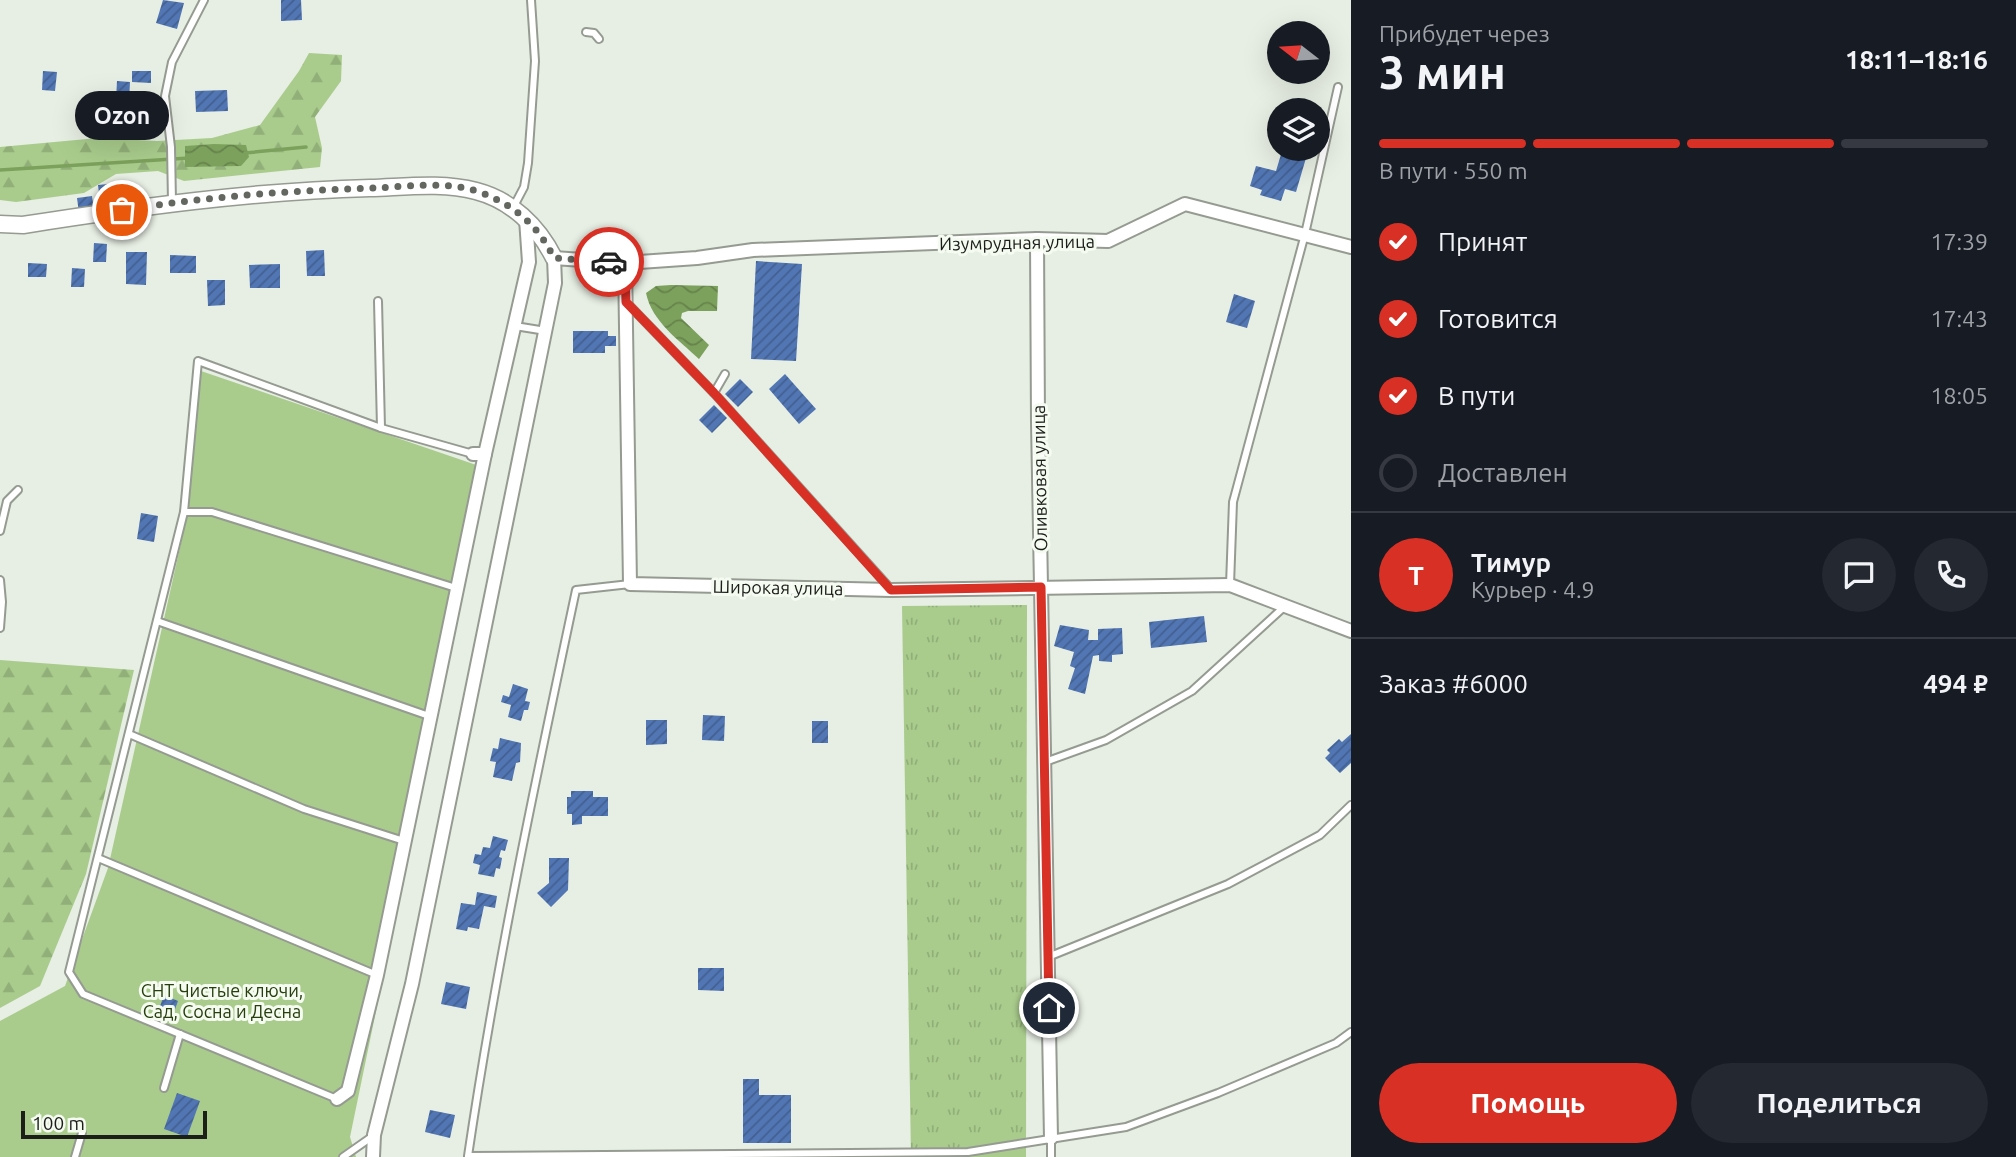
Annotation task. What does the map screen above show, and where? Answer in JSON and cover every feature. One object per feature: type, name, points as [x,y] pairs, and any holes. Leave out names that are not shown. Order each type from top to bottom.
[{"type":"street","points":[[0,224],[23,225],[172,202],[305,190],[442,186],[478,191],[520,214],[543,236],[554,258],[555,283],[412,984],[374,1135],[373,1157]]},
{"type":"street","name":"Изумрудная улица","points":[[625,263],[697,258],[753,250],[1037,239],[1108,241],[1185,204],[1351,247]]},
{"type":"street","points":[[337,1099],[348,1091],[377,975],[429,716],[458,588],[479,454],[529,261],[520,214]]},
{"type":"street","name":"Оливковая улица","points":[[1037,239],[1051,1138]]},
{"type":"street","points":[[554,258],[625,263],[630,584]]},
{"type":"street","name":"Широкая улица","points":[[630,584],[891,590],[1230,584],[1351,631]]},
{"type":"lane","points":[[172,202],[171,147],[166,96],[172,62],[204,0]]},
{"type":"lane","points":[[520,214],[528,163],[535,61],[531,0]]},
{"type":"lane","points":[[586,32],[594,33],[599,39]]},
{"type":"lane","points":[[1230,584],[1233,502],[1305,234],[1338,87]]},
{"type":"lane","points":[[378,301],[381,428]]},
{"type":"lane","points":[[626,302],[714,393],[891,590]]},
{"type":"lane","points":[[514,326],[545,331]]},
{"type":"lane","points":[[337,1099],[83,994],[69,972],[184,512],[198,361],[381,428],[479,454]]},
{"type":"lane","points":[[714,393],[724,374]]},
{"type":"lane","points":[[0,531],[7,501],[18,490]]},
{"type":"lane","points":[[184,512],[212,512],[458,588]]},
{"type":"lane","points":[[0,580],[0,628]]},
{"type":"lane","points":[[630,584],[576,590],[510,915],[468,1157],[968,1152],[1126,1127],[1218,1093],[1336,1043],[1351,1032]]},
{"type":"lane","points":[[1045,762],[1106,740],[1192,691],[1285,606]]},
{"type":"lane","points":[[157,621],[429,716]]},
{"type":"lane","points":[[129,734],[304,809],[404,841]]},
{"type":"lane","points":[[1048,957],[1227,884],[1320,835],[1351,805]]},
{"type":"lane","points":[[98,858],[377,975]]},
{"type":"lane","points":[[164,1088],[180,1034]]},
{"type":"lane","points":[[75,1157],[82,1133]]},
{"type":"lane","points":[[343,1157],[374,1135]]},
{"type":"lane","points":[[1051,1138],[1051,1157]]},
{"type":"green space","points":[[309,53],[342,55],[341,81],[315,117],[322,148],[320,167],[184,181],[158,171],[116,174],[84,193],[16,202],[0,200],[0,147],[98,138],[157,141],[212,138],[260,125]]},
{"type":"green space","name":"СНТ Чистые ключи, Сад, Сосна и Десна","points":[[201,371],[488,469],[350,1137],[356,1157],[0,1157],[0,1021],[65,986],[108,868],[188,512]]},
{"type":"green space","points":[[1027,605],[1026,1157],[911,1157],[902,606]]},
{"type":"green space","points":[[0,660],[134,670],[86,874],[40,986],[0,1008]]},
{"type":"water","points":[[246,145],[249,157],[241,166],[185,167],[185,146]]},
{"type":"water","points":[[656,286],[718,286],[717,311],[682,313],[681,318],[709,345],[699,359],[667,330],[649,303],[646,293]]},
{"type":"building","points":[[163,0],[184,3],[177,29],[156,23]]},
{"type":"building","points":[[281,0],[301,0],[302,20],[281,21]]},
{"type":"building","points":[[43,71],[57,72],[55,91],[42,90]]},
{"type":"building","points":[[132,71],[151,71],[151,83],[132,82]]},
{"type":"building","points":[[117,81],[130,82],[129,101],[116,100]]},
{"type":"building","points":[[227,90],[228,111],[196,112],[195,91]]},
{"type":"building","points":[[124,114],[143,114],[142,126],[124,125]]},
{"type":"building","points":[[1279,161],[1305,161],[1296,192],[1285,189],[1281,201],[1260,195],[1262,190],[1250,186],[1256,166],[1276,171]]},
{"type":"building","points":[[128,182],[130,193],[123,193],[123,198],[100,201],[98,185]]},
{"type":"building","points":[[92,196],[94,211],[79,213],[77,198]]},
{"type":"building","points":[[94,243],[107,244],[106,262],[93,262]]},
{"type":"building","points":[[324,250],[325,276],[307,276],[306,251]]},
{"type":"building","points":[[126,252],[147,252],[146,285],[126,284]]},
{"type":"building","points":[[170,255],[196,256],[196,273],[170,273]]},
{"type":"building","points":[[756,261],[802,264],[796,361],[751,359]]},
{"type":"building","points":[[28,263],[47,264],[46,277],[28,277]]},
{"type":"building","points":[[280,264],[280,288],[250,288],[249,265]]},
{"type":"building","points":[[72,268],[85,269],[84,287],[71,287]]},
{"type":"building","points":[[207,280],[225,280],[225,305],[208,306]]},
{"type":"building","points":[[1234,294],[1255,301],[1247,328],[1226,322]]},
{"type":"building","points":[[573,331],[608,331],[608,336],[616,336],[616,346],[605,346],[605,353],[573,353]]},
{"type":"building","points":[[785,374],[816,409],[799,424],[769,389]]},
{"type":"building","points":[[740,379],[753,392],[738,407],[725,394]]},
{"type":"building","points":[[714,405],[727,418],[712,433],[699,420]]},
{"type":"building","points":[[141,513],[158,516],[154,542],[137,539]]},
{"type":"building","points":[[1204,616],[1207,642],[1151,648],[1149,622]]},
{"type":"building","points":[[1060,625],[1089,630],[1088,640],[1098,640],[1098,629],[1122,628],[1123,654],[1112,655],[1112,662],[1099,661],[1099,655],[1093,656],[1085,694],[1068,689],[1075,668],[1070,666],[1074,652],[1054,646]]},
{"type":"building","points":[[513,684],[528,689],[525,701],[530,702],[521,721],[508,717],[511,705],[501,702],[503,695],[509,697]]},
{"type":"building","points":[[703,715],[725,716],[724,741],[702,740]]},
{"type":"building","points":[[646,720],[667,720],[667,744],[646,745]]},
{"type":"building","points":[[812,721],[828,721],[828,743],[812,743]]},
{"type":"building","points":[[1351,734],[1351,763],[1340,773],[1325,758],[1330,753],[1327,750],[1339,739],[1342,742]]},
{"type":"building","points":[[500,738],[521,743],[520,762],[516,763],[512,781],[493,777],[496,762],[490,761],[493,748],[498,749]]},
{"type":"building","points":[[571,791],[593,791],[593,797],[608,797],[608,816],[582,816],[582,824],[572,825],[572,814],[567,814],[567,797],[571,797]]},
{"type":"building","points":[[493,836],[508,840],[505,851],[501,850],[500,869],[496,868],[494,877],[478,874],[480,865],[473,863],[475,854],[481,855],[483,847],[490,848]]},
{"type":"building","points":[[549,858],[569,858],[568,890],[551,907],[537,893],[549,883]]},
{"type":"building","points":[[477,892],[497,896],[495,908],[484,906],[479,929],[456,929],[461,903],[475,905]]},
{"type":"building","points":[[698,968],[724,968],[724,991],[698,990]]},
{"type":"building","points":[[446,982],[470,987],[466,1009],[441,1004]]},
{"type":"building","points":[[164,995],[178,1001],[173,1015],[159,1009]]},
{"type":"building","points":[[743,1079],[759,1079],[759,1095],[791,1095],[791,1143],[743,1143]]},
{"type":"building","points":[[177,1093],[200,1101],[187,1137],[164,1129]]},
{"type":"building","points":[[430,1110],[455,1115],[450,1138],[425,1132]]},
{"type":"waterway","points":[[245,153],[306,147]]},
{"type":"waterway","points":[[0,170],[189,158]]},
{"type":"way so far","points":[[122,210],[172,202],[305,190],[442,186],[478,191],[513,208],[543,236],[554,258],[609,262]]},
{"type":"place","name":"Ozon","points":[[122,210]]},
{"type":"route","points":[[609,262],[625,263],[626,302],[714,393],[891,590],[1041,587],[1049,1008]]}]
